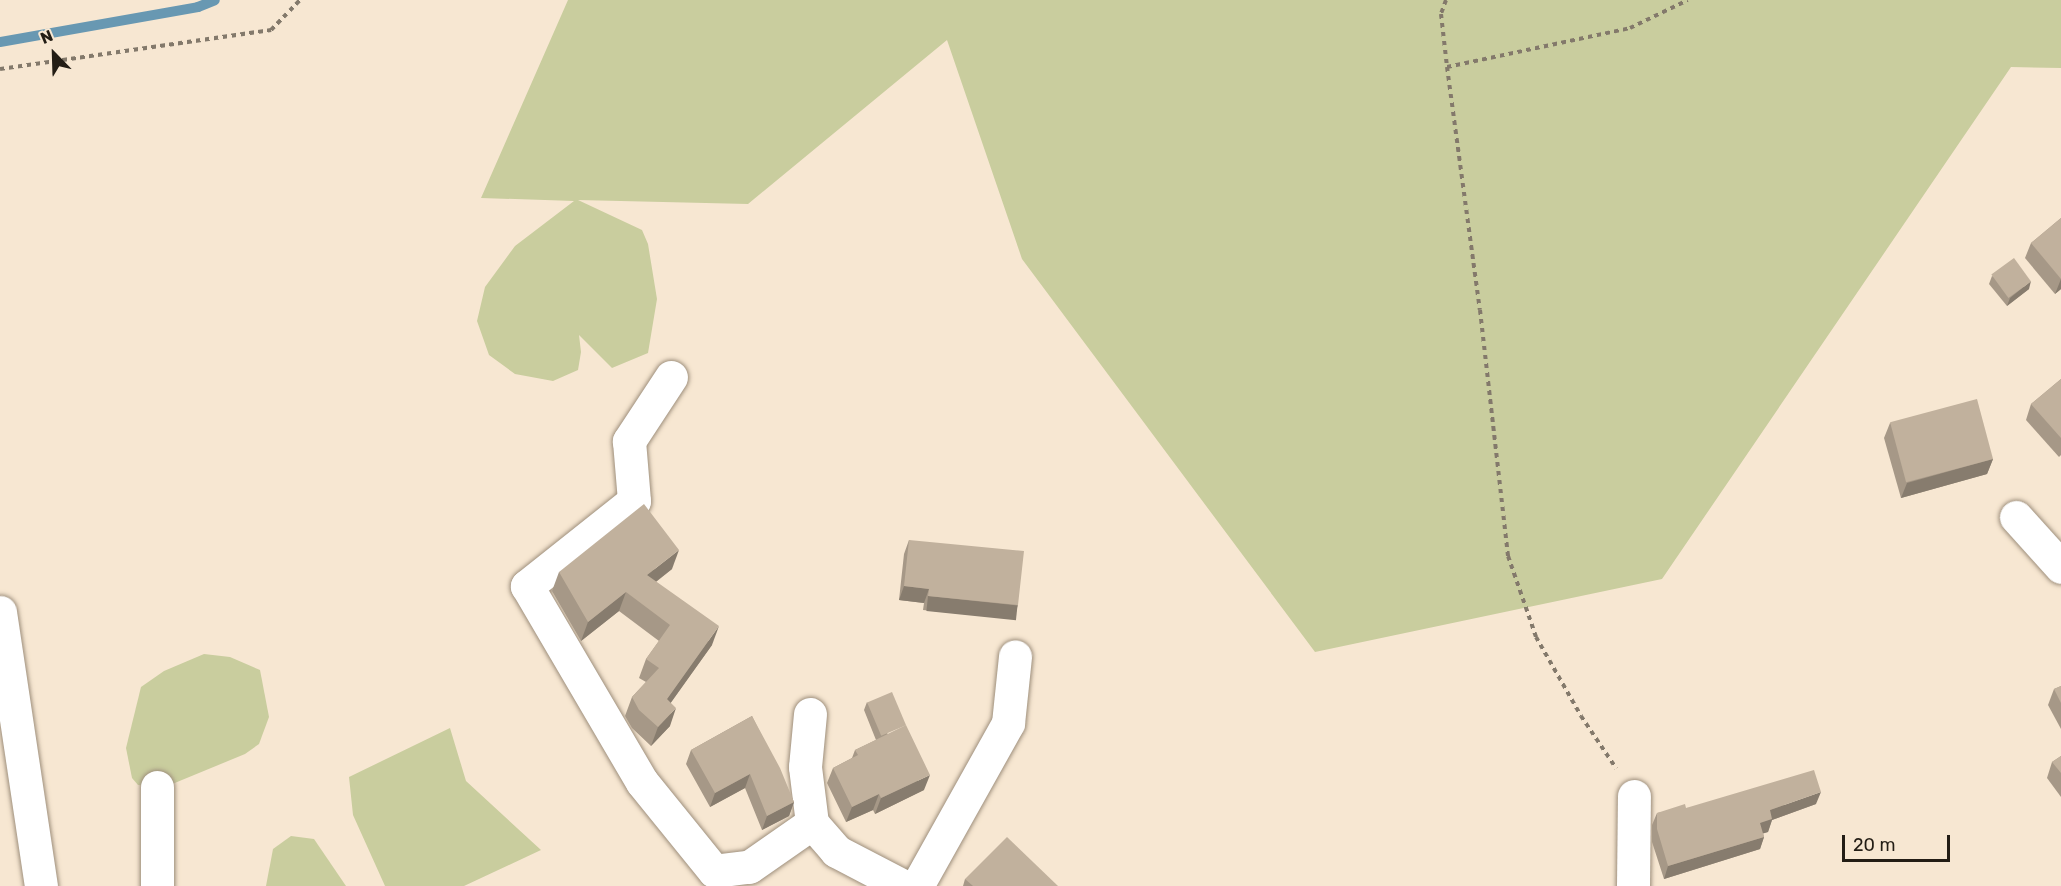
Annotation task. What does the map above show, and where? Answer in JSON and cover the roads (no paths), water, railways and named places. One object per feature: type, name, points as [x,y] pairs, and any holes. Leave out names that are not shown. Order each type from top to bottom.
[{"type":"street","points":[[671,377],[629,441],[634,501],[527,586],[642,782],[714,871],[748,867],[812,823]]},
{"type":"street","points":[[2016,518],[2061,567]]},
{"type":"street","points":[[0,612],[41,886]]},
{"type":"street","points":[[916,886],[1008,723],[1015,656]]},
{"type":"street","points":[[810,714],[805,767],[812,823],[836,851],[903,886]]},
{"type":"street","points":[[157,787],[157,886]]},
{"type":"street","points":[[1633,886],[1634,796]]},
{"type":"waterway","points":[[0,42],[198,7],[215,0]]}]
